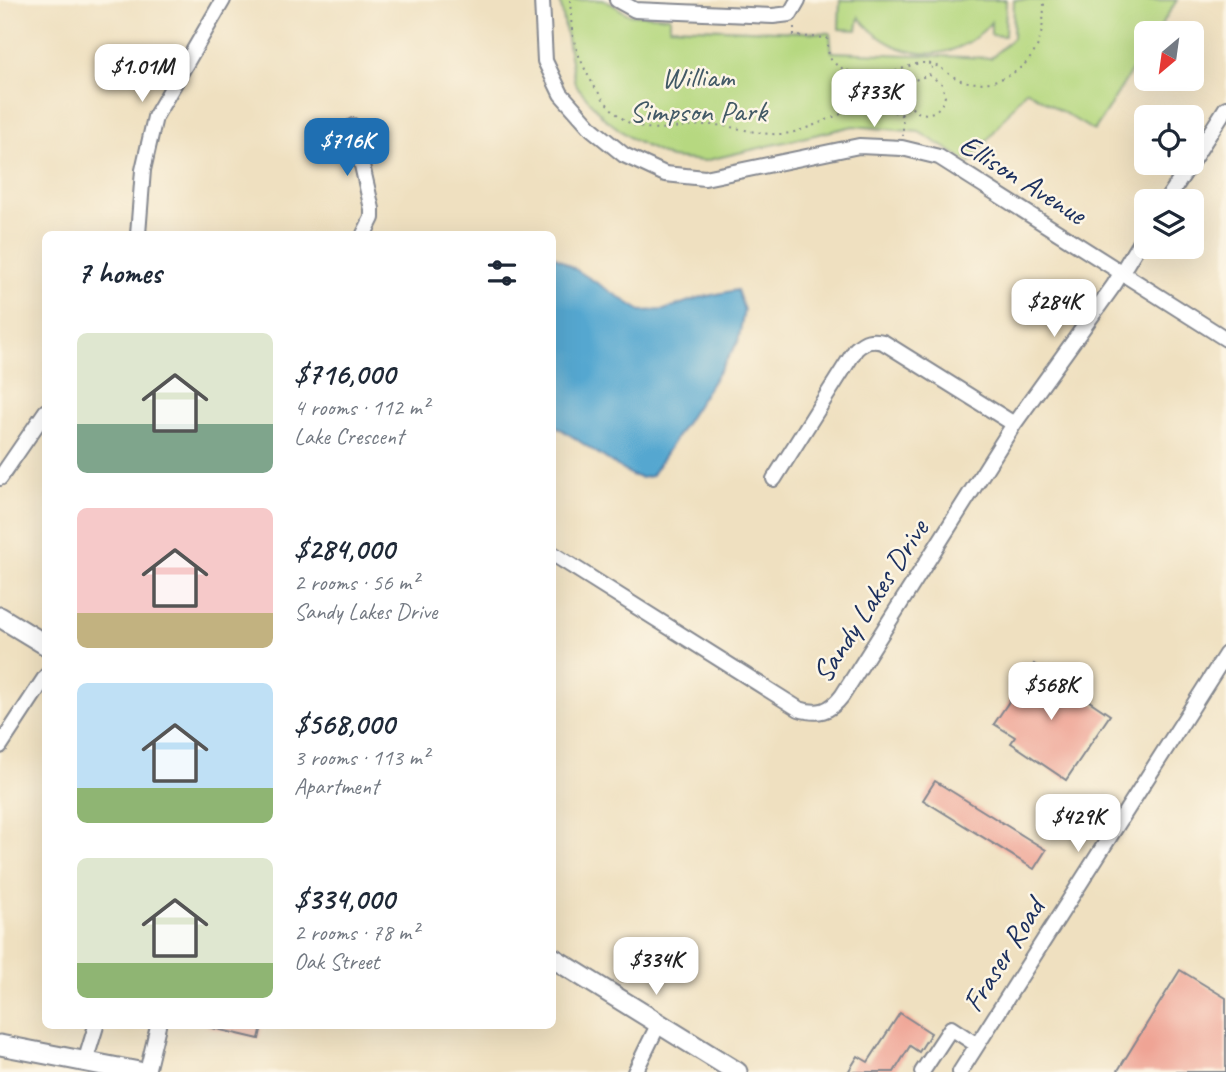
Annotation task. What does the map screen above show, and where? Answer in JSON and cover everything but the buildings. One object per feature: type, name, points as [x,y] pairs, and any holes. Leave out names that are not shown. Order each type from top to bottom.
[{"type":"main road","points":[[0,617],[42,643]]},
{"type":"main road","points":[[556,960],[737,1072]]},
{"type":"main road","points":[[0,1045],[138,1072]]},
{"type":"street","points":[[138,231],[143,170],[155,117],[223,0]]},
{"type":"street","name":"Ellison Avenue","points":[[542,0],[545,61],[561,93],[592,130],[624,155],[665,174],[705,178],[859,146],[902,148],[939,157],[1226,339]]},
{"type":"street","points":[[617,0],[635,10],[773,16],[790,14],[798,0]]},
{"type":"street","points":[[1204,142],[1226,108]]},
{"type":"street","points":[[353,126],[372,209],[372,218],[366,231]]},
{"type":"street","name":"Sandy Lakes Drive","points":[[556,556],[799,709],[813,713],[827,711],[842,696],[1014,424],[1134,251]]},
{"type":"street","points":[[774,479],[856,349],[864,342],[883,342],[1014,424]]},
{"type":"street","points":[[0,478],[42,417]]},
{"type":"street","name":"Fraser Road","points":[[960,1072],[1226,654]]},
{"type":"street","points":[[0,746],[42,682]]},
{"type":"street","points":[[635,1072],[659,1023]]},
{"type":"street","points":[[922,1072],[951,1028],[977,1045]]},
{"type":"street","points":[[85,1062],[95,1029]]},
{"type":"street","points":[[138,1072],[157,1029]]},
{"type":"path","points":[[570,0],[573,36],[587,71],[616,114],[634,126],[660,128],[712,125],[764,135],[779,135],[802,130],[846,111],[872,107],[901,115]]},
{"type":"path","points":[[794,22],[794,36],[821,37],[828,40],[829,56],[836,64],[850,71],[888,74],[920,63],[933,64],[962,81],[989,83],[1011,74],[1038,46],[1044,0]]},
{"type":"path","points":[[821,37],[821,42]]},
{"type":"path","points":[[929,75],[933,64]]},
{"type":"path","points":[[872,107],[874,75]]},
{"type":"path","points":[[929,75],[942,83],[944,103],[930,114],[918,113],[909,106],[906,93],[908,86],[917,77],[929,75]]},
{"type":"path","points":[[901,115],[909,106]]},
{"type":"path","points":[[901,115],[902,140]]},
{"type":"green space","name":"William Simpson Park","points":[[560,0],[605,0],[628,14],[670,17],[670,27],[830,33],[832,52],[991,58],[1013,38],[1014,0],[1177,0],[1164,21],[1134,21],[1134,67],[1094,131],[1026,90],[970,163],[919,132],[853,126],[704,161],[670,158],[633,140],[603,117],[575,84]]},
{"type":"green space","points":[[840,0],[1006,0],[1005,36],[991,35],[991,22],[976,37],[960,47],[924,53],[906,50],[873,32],[859,17],[857,30],[839,29]]},
{"type":"water","points":[[556,257],[641,311],[664,310],[698,298],[737,290],[744,310],[738,342],[651,476],[641,478],[631,475],[556,426]]}]
